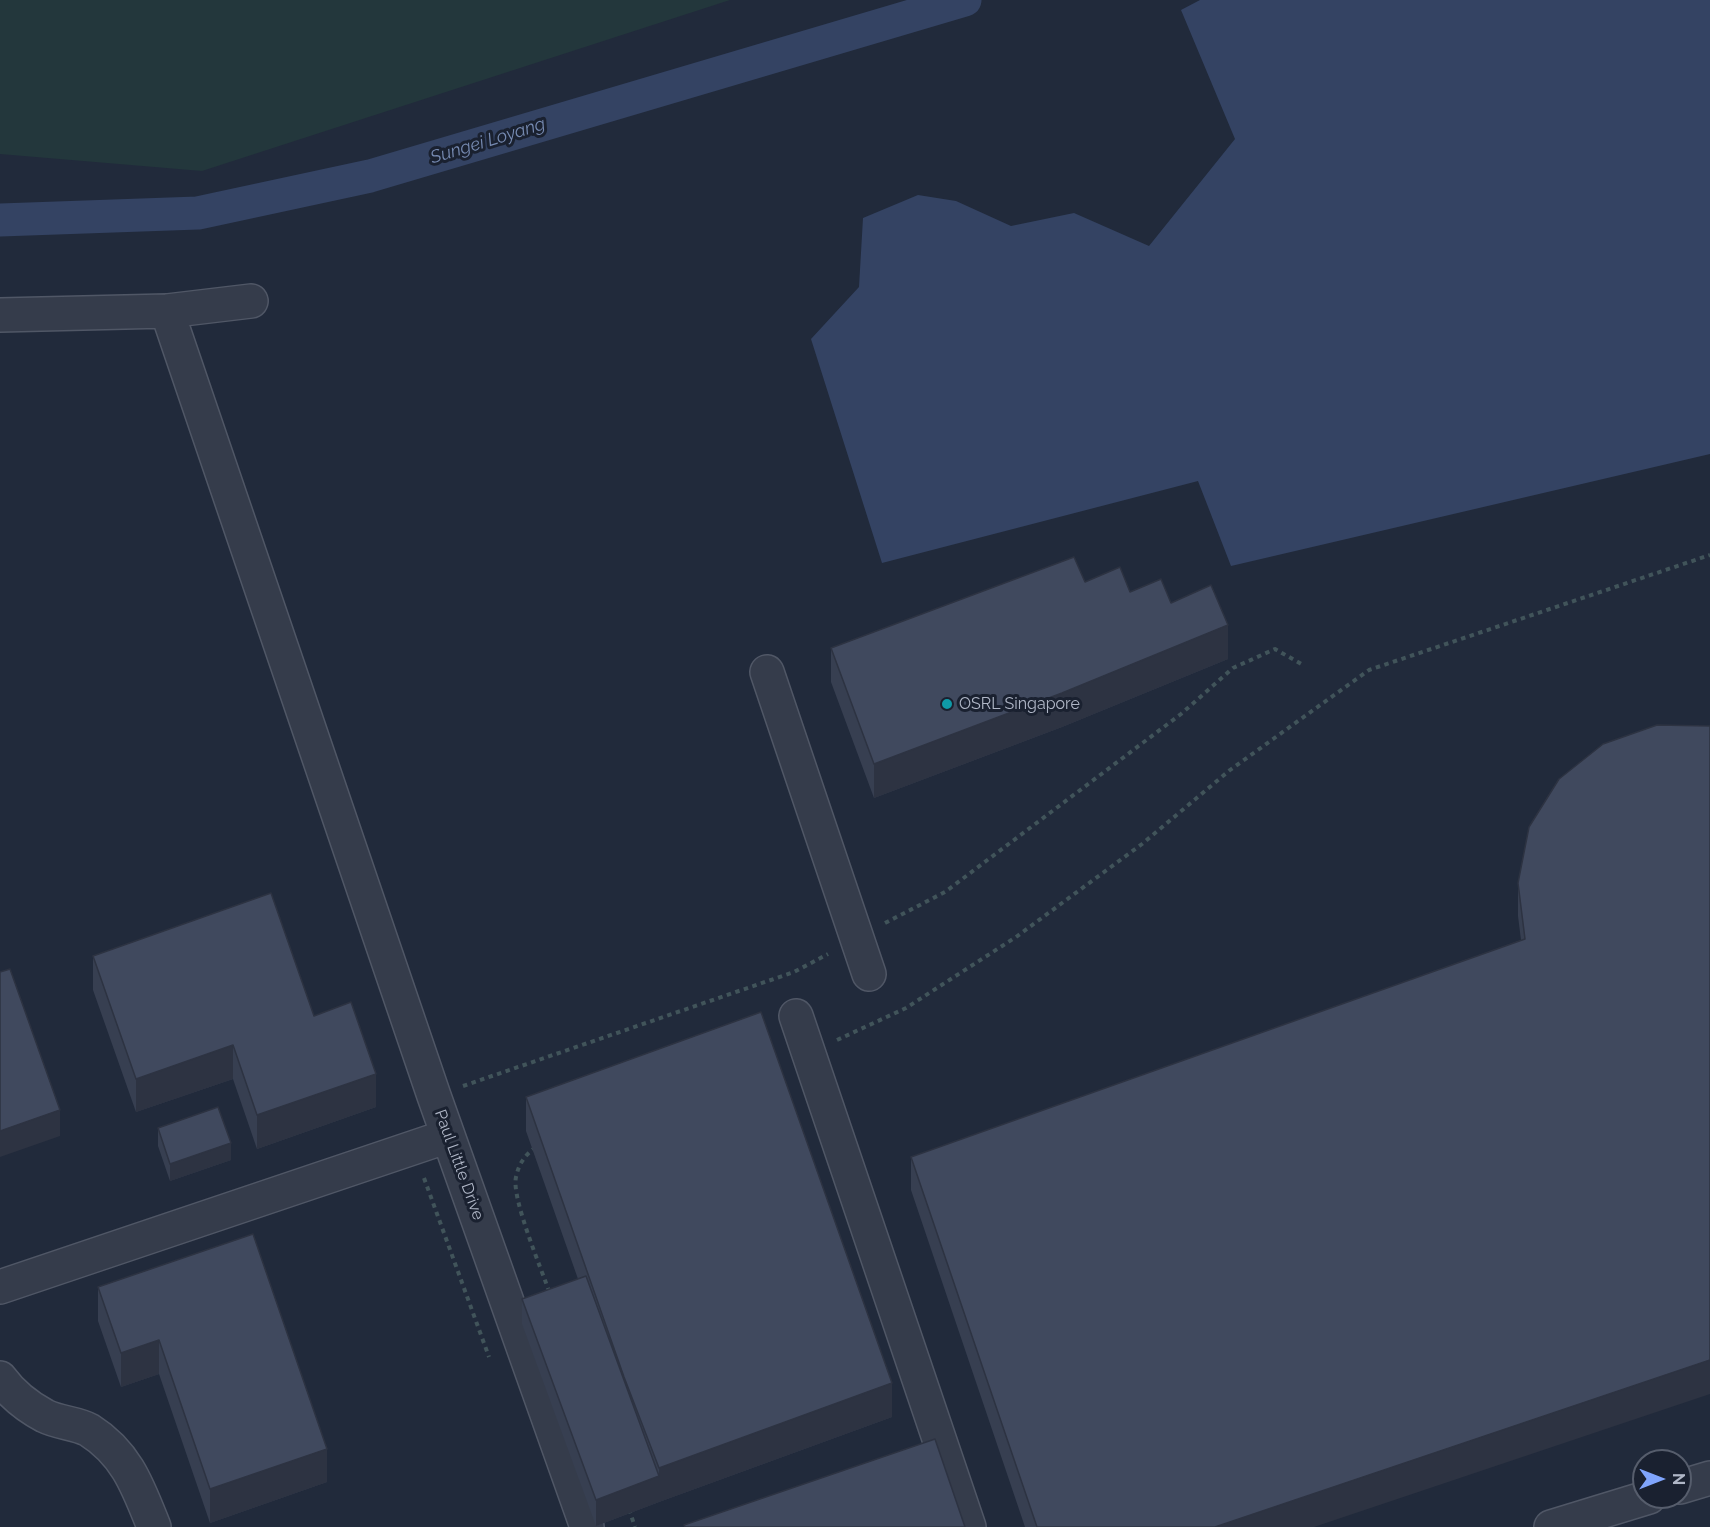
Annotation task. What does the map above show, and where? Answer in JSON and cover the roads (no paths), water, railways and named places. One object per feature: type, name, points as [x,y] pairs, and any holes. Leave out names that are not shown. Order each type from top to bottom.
[{"type":"lane","points":[[0,315],[167,311],[251,301]]},
{"type":"lane","name":"Paul Little Drive","points":[[167,311],[434,1096],[587,1527]]},
{"type":"lane","points":[[767,672],[869,975]]},
{"type":"lane","points":[[796,1016],[969,1527]]},
{"type":"lane","points":[[0,1287],[448,1136]]},
{"type":"lane","points":[[0,1378],[10,1391],[45,1416],[87,1429],[109,1445],[127,1466],[154,1527]]},
{"type":"lane","points":[[1692,1484],[1710,1478]]},
{"type":"lane","points":[[1551,1527],[1632,1502]]},
{"type":"water","points":[[1200,0],[1710,0],[1710,454],[1231,566],[1198,481],[882,563],[811,339],[859,287],[863,218],[918,195],[956,201],[1011,226],[1074,213],[1149,246],[1235,139],[1181,10]]},
{"type":"waterway","name":"Sungei Loyang","points":[[0,220],[198,213],[370,176],[965,0]]},
{"type":"place","name":"OSRL Singapore","points":[[947,704]]}]
